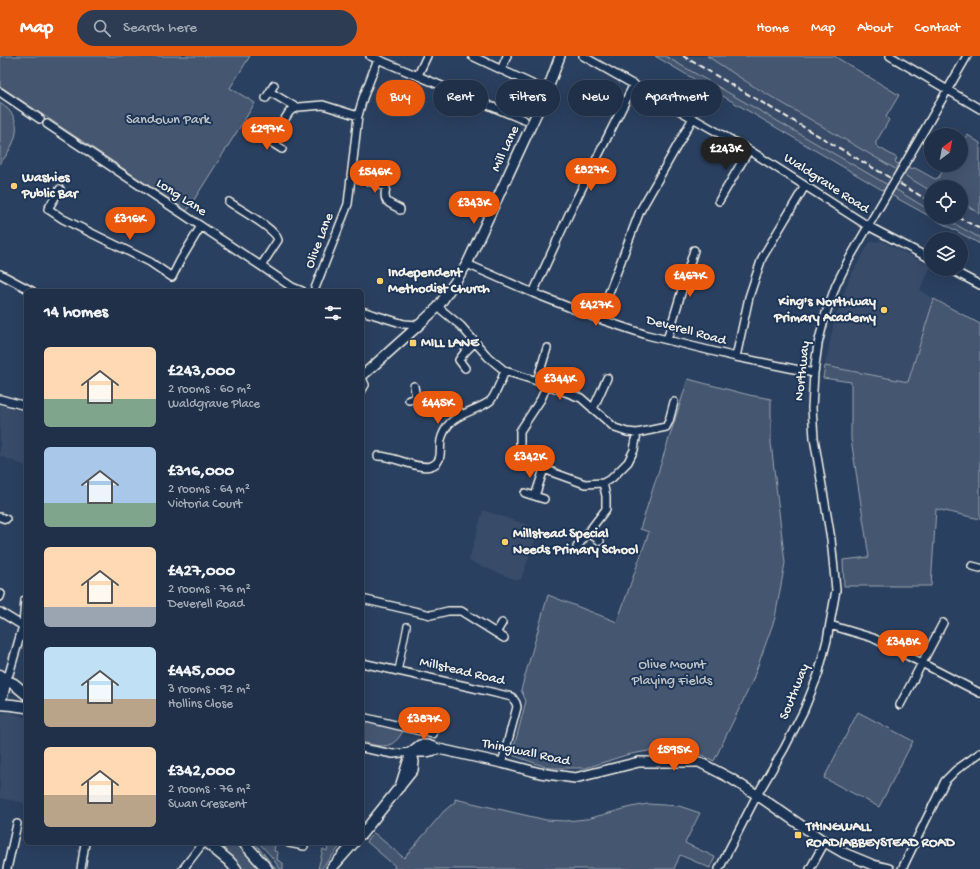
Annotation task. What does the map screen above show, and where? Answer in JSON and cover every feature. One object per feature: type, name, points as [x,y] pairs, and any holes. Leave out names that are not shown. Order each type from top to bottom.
[{"type":"main road","points":[[2,677],[24,692]]},
{"type":"main road","points":[[0,700],[4,687],[2,677]]},
{"type":"main road","points":[[0,704],[12,704],[24,707]]},
{"type":"main road","points":[[209,845],[229,861],[236,869]]},
{"type":"main road","points":[[246,845],[267,869]]},
{"type":"street","points":[[370,56],[524,120]]},
{"type":"street","points":[[418,76],[427,56]]},
{"type":"street","points":[[472,56],[523,80]]},
{"type":"street","points":[[501,70],[507,56]]},
{"type":"street","name":"Mill Lane","points":[[551,80],[560,56]]},
{"type":"street","name":"Waldgrave Road","points":[[583,56],[631,82]]},
{"type":"street","points":[[890,56],[980,109]]},
{"type":"street","name":"Northway","points":[[836,590],[831,539],[814,438],[812,408],[814,373],[818,344],[825,316],[836,285],[848,261],[967,56]]},
{"type":"street","name":"Olive Lane","points":[[315,289],[348,204],[358,116],[362,98],[378,59]]},
{"type":"street","points":[[266,98],[272,88],[297,108]]},
{"type":"street","points":[[533,293],[570,212],[631,90]]},
{"type":"street","points":[[0,92],[40,119]]},
{"type":"street","points":[[270,142],[290,111],[297,108],[323,105],[358,116]]},
{"type":"street","name":"Mill Lane","points":[[364,375],[438,307],[467,264],[535,116]]},
{"type":"street","name":"Waldgrave Road","points":[[690,116],[749,150],[868,226],[924,255]]},
{"type":"street","points":[[599,319],[640,211],[693,118]]},
{"type":"street","name":"Long Lane","points":[[47,124],[297,289]]},
{"type":"street","points":[[263,137],[282,149]]},
{"type":"street","points":[[719,201],[749,150]]},
{"type":"street","points":[[351,175],[386,187],[385,199],[387,202],[400,210]]},
{"type":"street","points":[[736,357],[749,297],[762,258],[805,186]]},
{"type":"street","points":[[60,189],[48,209],[63,219],[150,262],[172,277],[201,226]]},
{"type":"street","points":[[229,202],[271,230],[277,236],[278,240],[261,266]]},
{"type":"street","points":[[667,340],[694,250]]},
{"type":"street","name":"Deverell Road","points":[[467,264],[533,293],[599,319],[667,340],[736,357],[814,373]]},
{"type":"street","points":[[0,274],[28,289]]},
{"type":"street","points":[[963,276],[980,285]]},
{"type":"street","points":[[438,307],[461,326],[488,357],[505,371],[537,381],[581,398],[615,428],[627,432],[637,433],[666,427],[674,402]]},
{"type":"street","points":[[364,312],[404,324],[419,326]]},
{"type":"street","points":[[465,368],[456,362],[475,342]]},
{"type":"street","points":[[537,381],[547,348]]},
{"type":"street","points":[[378,456],[386,456],[420,467],[432,466],[441,454],[441,440],[450,424],[461,415],[491,400],[505,371]]},
{"type":"street","points":[[593,409],[607,378]]},
{"type":"street","points":[[547,385],[541,399],[520,431],[520,449],[532,464],[585,484],[603,483],[612,478],[628,462],[634,450],[637,433]]},
{"type":"street","points":[[414,386],[413,399],[432,399],[451,404],[459,410],[461,415]]},
{"type":"street","points":[[0,399],[24,405]]},
{"type":"street","points":[[665,407],[672,412]]},
{"type":"street","points":[[535,496],[544,469]]},
{"type":"street","points":[[577,547],[606,509],[606,496],[603,483]]},
{"type":"street","points":[[525,493],[544,499]]},
{"type":"street","points":[[588,532],[600,541]]},
{"type":"street","points":[[972,566],[980,568]]},
{"type":"street","name":"Southway","points":[[719,869],[757,795],[784,749],[804,710],[818,674],[827,640],[836,590]]},
{"type":"street","points":[[364,599],[431,615],[448,611],[461,612],[504,638]]},
{"type":"street","points":[[0,612],[23,626]]},
{"type":"street","points":[[2,677],[9,674],[23,626],[24,613]]},
{"type":"street","points":[[496,634],[502,623]]},
{"type":"street","points":[[900,705],[943,623]]},
{"type":"street","points":[[830,625],[873,638],[980,693]]},
{"type":"street","points":[[398,671],[407,626]]},
{"type":"street","name":"Millstead Road","points":[[364,663],[512,697],[517,707],[502,763]]},
{"type":"street","points":[[14,684],[24,686]]},
{"type":"street","points":[[364,717],[433,734],[436,722]]},
{"type":"street","name":"Thingwall Road","points":[[411,752],[420,745],[430,745],[439,749],[540,773],[575,778],[639,762],[698,762],[730,778],[757,795],[825,842],[858,860],[889,869]]},
{"type":"street","points":[[364,748],[393,754],[411,752],[414,762],[413,770],[364,832]]},
{"type":"street","points":[[902,869],[944,781],[956,770],[980,753]]},
{"type":"street","points":[[7,869],[17,824]]},
{"type":"street","points":[[810,869],[825,842]]},
{"type":"street","points":[[81,869],[85,845]]},
{"type":"street","points":[[183,869],[201,845]]},
{"type":"street","points":[[288,845],[304,846]]},
{"type":"street","points":[[331,869],[352,845]]},
{"type":"shaded area","points":[[655,56],[717,56],[900,165],[897,170],[904,174],[907,169],[924,182],[924,213],[891,195],[895,189],[888,185],[884,191],[722,95],[722,80],[696,80]]},
{"type":"shaded area","points":[[968,206],[980,214],[980,244],[968,237],[968,232],[958,232],[944,224],[968,224]]},
{"type":"shaded area","name":"King's Northway Primary Academy","points":[[882,241],[924,262],[924,276],[926,276],[920,290],[934,299],[908,382],[825,366],[834,322],[849,279],[870,242]]},
{"type":"shaded area","points":[[0,405],[24,411],[24,465],[0,456]]},
{"type":"shaded area","points":[[483,510],[539,529],[521,579],[516,580],[469,561]]},
{"type":"shaded area","points":[[10,712],[24,717],[24,803],[0,798],[0,713]]},
{"type":"green space","name":"Sandown Park","points":[[0,56],[250,56],[230,88],[255,103],[187,211],[0,86]]},
{"type":"green space","points":[[655,56],[665,56],[706,80],[696,80]]},
{"type":"green space","points":[[707,56],[834,56],[899,95],[886,117],[889,120],[876,142],[876,145],[897,158],[895,162],[900,165],[897,170],[753,86]]},
{"type":"green space","points":[[722,89],[888,185],[884,191],[722,95]]},
{"type":"green space","points":[[0,103],[14,117],[16,132],[11,148],[0,164]]},
{"type":"green space","points":[[968,135],[980,143],[980,214],[968,206],[968,180],[924,180],[924,187],[904,175],[907,169],[915,168],[935,179],[938,178],[942,172],[968,172]]},
{"type":"green space","points":[[895,189],[924,207],[924,213],[891,195]]},
{"type":"green space","points":[[944,224],[955,224],[980,238],[980,244],[968,237],[968,232],[958,232]]},
{"type":"green space","points":[[934,299],[980,324],[980,519],[936,509],[931,586],[844,586],[843,560],[869,557],[851,439],[851,382],[823,378],[825,366],[908,382]]},
{"type":"green space","name":"Olive Mount Playing Fields","points":[[688,379],[749,395],[771,399],[771,443],[785,563],[775,618],[752,682],[714,761],[695,752],[659,749],[626,755],[586,768],[549,768],[512,755],[526,701],[521,690],[548,595],[617,622],[649,532],[640,529]]},
{"type":"green space","points":[[858,712],[913,741],[879,807],[824,778]]},
{"type":"green space","points":[[364,720],[404,729],[396,741],[391,744],[386,746],[364,742]]},
{"type":"green space","points":[[455,799],[546,820],[566,821],[587,819],[648,804],[679,806],[700,813],[685,843],[715,857],[710,868],[680,855],[674,869],[393,869],[395,866],[366,841],[374,833],[404,858],[444,811],[455,802]]},
{"type":"green space","points":[[227,845],[240,845],[261,869],[242,869],[224,851]]},
{"type":"green space","points":[[254,845],[257,845],[276,869],[274,869]]},
{"type":"green space","points":[[261,845],[275,845],[274,851],[278,852],[277,860],[283,863],[283,869],[280,869]]},
{"type":"green space","points":[[336,845],[341,845],[321,869],[318,869],[323,849],[327,851],[328,846],[335,847]]},
{"type":"railway","points":[[683,56],[924,198]]},
{"type":"railway","points":[[968,222],[980,229]]},
{"type":"place","name":"Washies Public Bar","points":[[14,186]]},
{"type":"place","name":"Independent Methodist Church","points":[[380,281]]},
{"type":"place","name":"King's Northway Primary Academy","points":[[884,310]]},
{"type":"place","name":"MILL LANE","points":[[413,343]]},
{"type":"place","name":"Millstead Special Needs Primary School","points":[[505,542]]},
{"type":"place","name":"THINGWALL ROAD/ABBEYSTEAD ROAD","points":[[798,835]]}]
